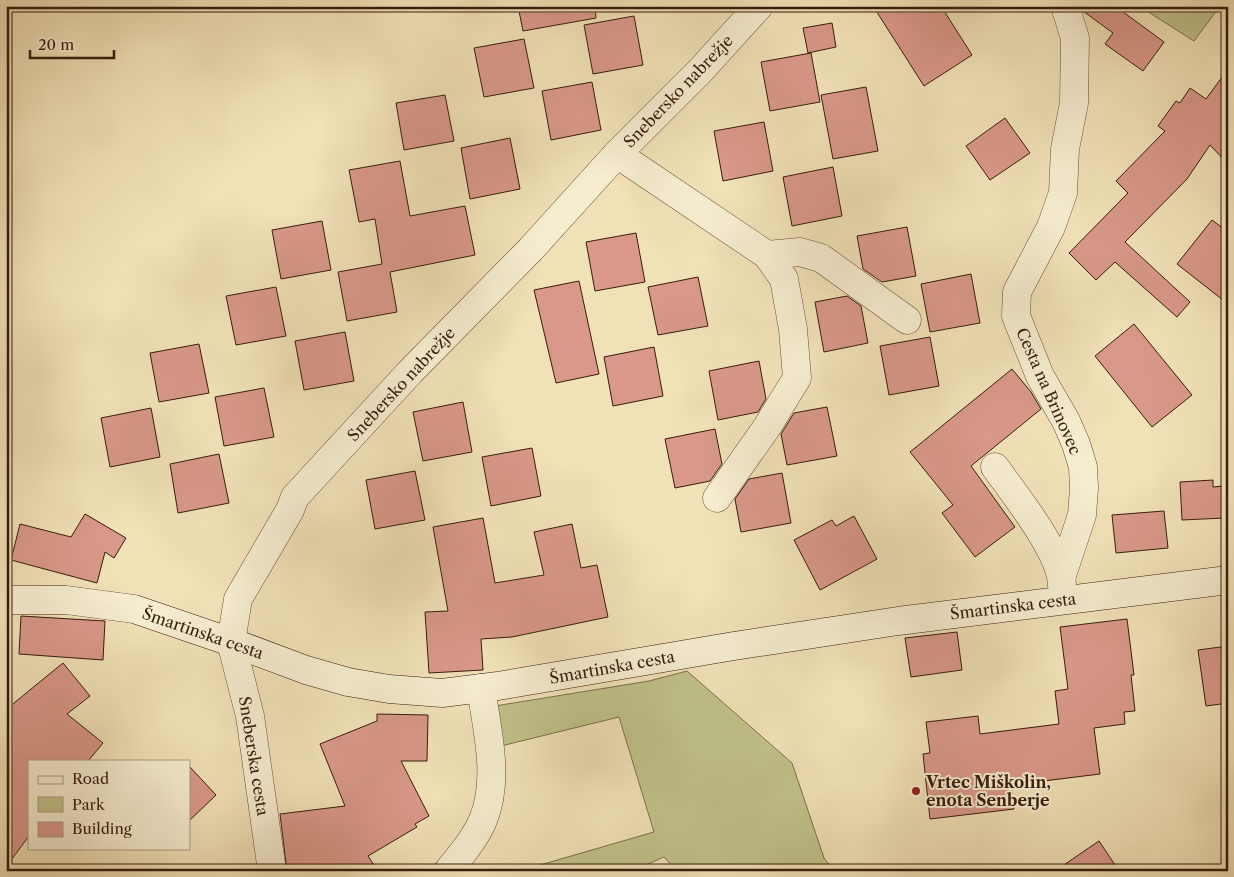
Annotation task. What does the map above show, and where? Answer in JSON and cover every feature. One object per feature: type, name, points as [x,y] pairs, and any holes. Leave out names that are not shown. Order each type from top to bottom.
[{"type":"street","name":"Snebersko nabrežje","points":[[231,642],[238,599],[296,497],[411,371],[531,249],[617,154],[700,71],[759,6]]},
{"type":"street","name":"Cesta na Brinovec","points":[[1062,587],[1082,515],[1083,467],[1066,421],[1040,376],[1016,316],[1018,292],[1051,227],[1063,193],[1065,149],[1074,102],[1075,57],[1075,38],[1065,6]]},
{"type":"street","name":"Snebersko nabrežje","points":[[617,154],[767,255],[784,279],[793,329],[797,378],[767,427],[717,498]]},
{"type":"street","points":[[767,255],[800,252],[821,258],[907,320]]},
{"type":"street","points":[[995,468],[1040,530],[1062,587]]},
{"type":"street","name":"Šmartinska cesta","points":[[6,600],[66,600],[134,609],[306,670],[348,682],[415,691],[442,692],[481,688],[898,621],[1062,587],[1228,580]]},
{"type":"street","name":"Sneberska cesta","points":[[231,642],[250,716],[272,871]]},
{"type":"street","points":[[448,871],[468,846],[483,820],[491,793],[491,767],[481,688]]},
{"type":"green space","points":[[1139,6],[1220,6],[1194,41]]},
{"type":"green space","points":[[687,671],[792,763],[824,858],[834,871],[734,871],[729,865],[721,871],[677,871],[664,857],[632,871],[595,871],[592,866],[581,871],[536,871],[540,865],[654,832],[619,717],[501,746],[495,706],[649,681]]},
{"type":"building","points":[[518,6],[595,6],[596,18],[523,31]]},
{"type":"building","points":[[873,6],[941,6],[972,55],[924,86]]},
{"type":"building","points":[[1081,6],[1115,6],[1164,42],[1143,71],[1105,44],[1113,33],[1083,11]]},
{"type":"building","points":[[634,16],[643,65],[593,74],[584,25]]},
{"type":"building","points":[[832,23],[836,47],[808,53],[803,28]]},
{"type":"building","points":[[524,39],[534,88],[484,97],[474,48]]},
{"type":"building","points":[[811,53],[820,102],[770,111],[761,62]]},
{"type":"building","points":[[1228,69],[1228,164],[1210,145],[1187,179],[1125,242],[1190,302],[1177,317],[1115,262],[1096,280],[1069,253],[1128,193],[1116,181],[1165,131],[1158,126],[1176,101],[1180,103],[1190,88],[1206,99]]},
{"type":"building","points":[[592,82],[601,130],[551,140],[542,91]]},
{"type":"building","points":[[866,87],[878,151],[833,159],[821,95]]},
{"type":"building","points":[[445,95],[454,141],[404,150],[396,103]]},
{"type":"building","points":[[1005,118],[1030,153],[990,180],[966,146]]},
{"type":"building","points":[[764,122],[773,171],[723,181],[714,131]]},
{"type":"building","points":[[510,138],[520,189],[470,199],[461,148]]},
{"type":"building","points":[[400,161],[410,216],[465,206],[475,255],[390,272],[397,312],[347,321],[338,272],[382,264],[375,219],[359,222],[349,170]]},
{"type":"building","points":[[833,167],[842,216],[792,226],[783,177]]},
{"type":"building","points":[[1212,220],[1228,232],[1228,304],[1177,264]]},
{"type":"building","points":[[322,221],[331,270],[281,279],[272,230]]},
{"type":"building","points":[[907,227],[916,276],[882,282],[863,269],[857,236]]},
{"type":"building","points":[[636,233],[645,282],[595,291],[586,242]]},
{"type":"building","points":[[971,274],[980,323],[930,332],[921,284]]},
{"type":"building","points":[[698,277],[708,326],[658,335],[648,287]]},
{"type":"building","points":[[579,281],[599,374],[556,383],[534,290]]},
{"type":"building","points":[[276,287],[286,336],[236,345],[226,296]]},
{"type":"building","points":[[847,296],[861,306],[868,343],[824,352],[815,302]]},
{"type":"building","points":[[1134,324],[1192,395],[1152,427],[1095,356]]},
{"type":"building","points":[[345,332],[354,381],[304,390],[295,341]]},
{"type":"building","points":[[930,337],[939,386],[889,395],[880,346]]},
{"type":"building","points":[[199,344],[209,393],[159,402],[150,353]]},
{"type":"building","points":[[654,347],[663,396],[613,406],[604,357]]},
{"type":"building","points":[[759,361],[766,399],[758,412],[718,420],[709,371]]},
{"type":"building","points":[[1012,369],[1031,392],[1041,409],[971,466],[1015,527],[975,557],[942,513],[953,505],[910,452]]},
{"type":"building","points":[[264,388],[274,437],[224,446],[215,397]]},
{"type":"building","points":[[463,402],[472,452],[423,461],[413,412]]},
{"type":"building","points":[[827,407],[837,456],[787,465],[781,434],[794,413]]},
{"type":"building","points":[[151,408],[160,457],[110,467],[101,418]]},
{"type":"building","points":[[715,429],[722,464],[710,481],[675,488],[665,439]]},
{"type":"building","points":[[532,448],[541,496],[491,506],[482,457]]},
{"type":"building","points":[[219,454],[229,503],[178,513],[170,464]]},
{"type":"building","points":[[415,471],[425,520],[375,529],[366,480]]},
{"type":"building","points":[[782,473],[791,523],[741,532],[735,499],[749,479]]},
{"type":"building","points":[[1213,480],[1213,487],[1223,486],[1225,518],[1182,520],[1180,482]]},
{"type":"building","points":[[1164,511],[1168,548],[1116,553],[1112,515]]},
{"type":"building","points":[[85,514],[126,538],[114,558],[105,552],[97,583],[11,560],[20,524],[71,537]]},
{"type":"building","points":[[854,516],[877,559],[820,590],[794,540],[832,520],[836,526]]},
{"type":"building","points":[[483,518],[495,583],[544,575],[534,532],[572,524],[581,568],[597,565],[608,617],[512,637],[481,639],[483,670],[429,673],[425,612],[448,611],[433,527]]},
{"type":"building","points":[[21,616],[105,621],[103,660],[19,654]]},
{"type":"building","points":[[1127,619],[1134,675],[1131,675],[1135,711],[1124,712],[1125,724],[1094,728],[1100,774],[1011,785],[1014,809],[930,819],[923,754],[930,753],[926,722],[978,716],[980,734],[1059,724],[1055,691],[1068,689],[1060,627]]},
{"type":"building","points":[[957,632],[962,670],[911,677],[905,638]]},
{"type":"building","points":[[1228,646],[1228,703],[1206,706],[1198,650]]},
{"type":"building","points":[[63,663],[90,696],[67,714],[103,743],[89,760],[28,760],[28,837],[6,867],[6,711]]},
{"type":"building","points":[[377,714],[428,715],[427,761],[401,761],[429,816],[415,824],[417,827],[368,856],[378,871],[287,871],[280,814],[345,806],[320,744],[377,721]]},
{"type":"building","points":[[190,767],[216,795],[190,820]]},
{"type":"building","points":[[1099,841],[1119,871],[1055,871]]},
{"type":"place","name":"Vrtec Miškolin, enota Senberje","points":[[916,791]]}]
